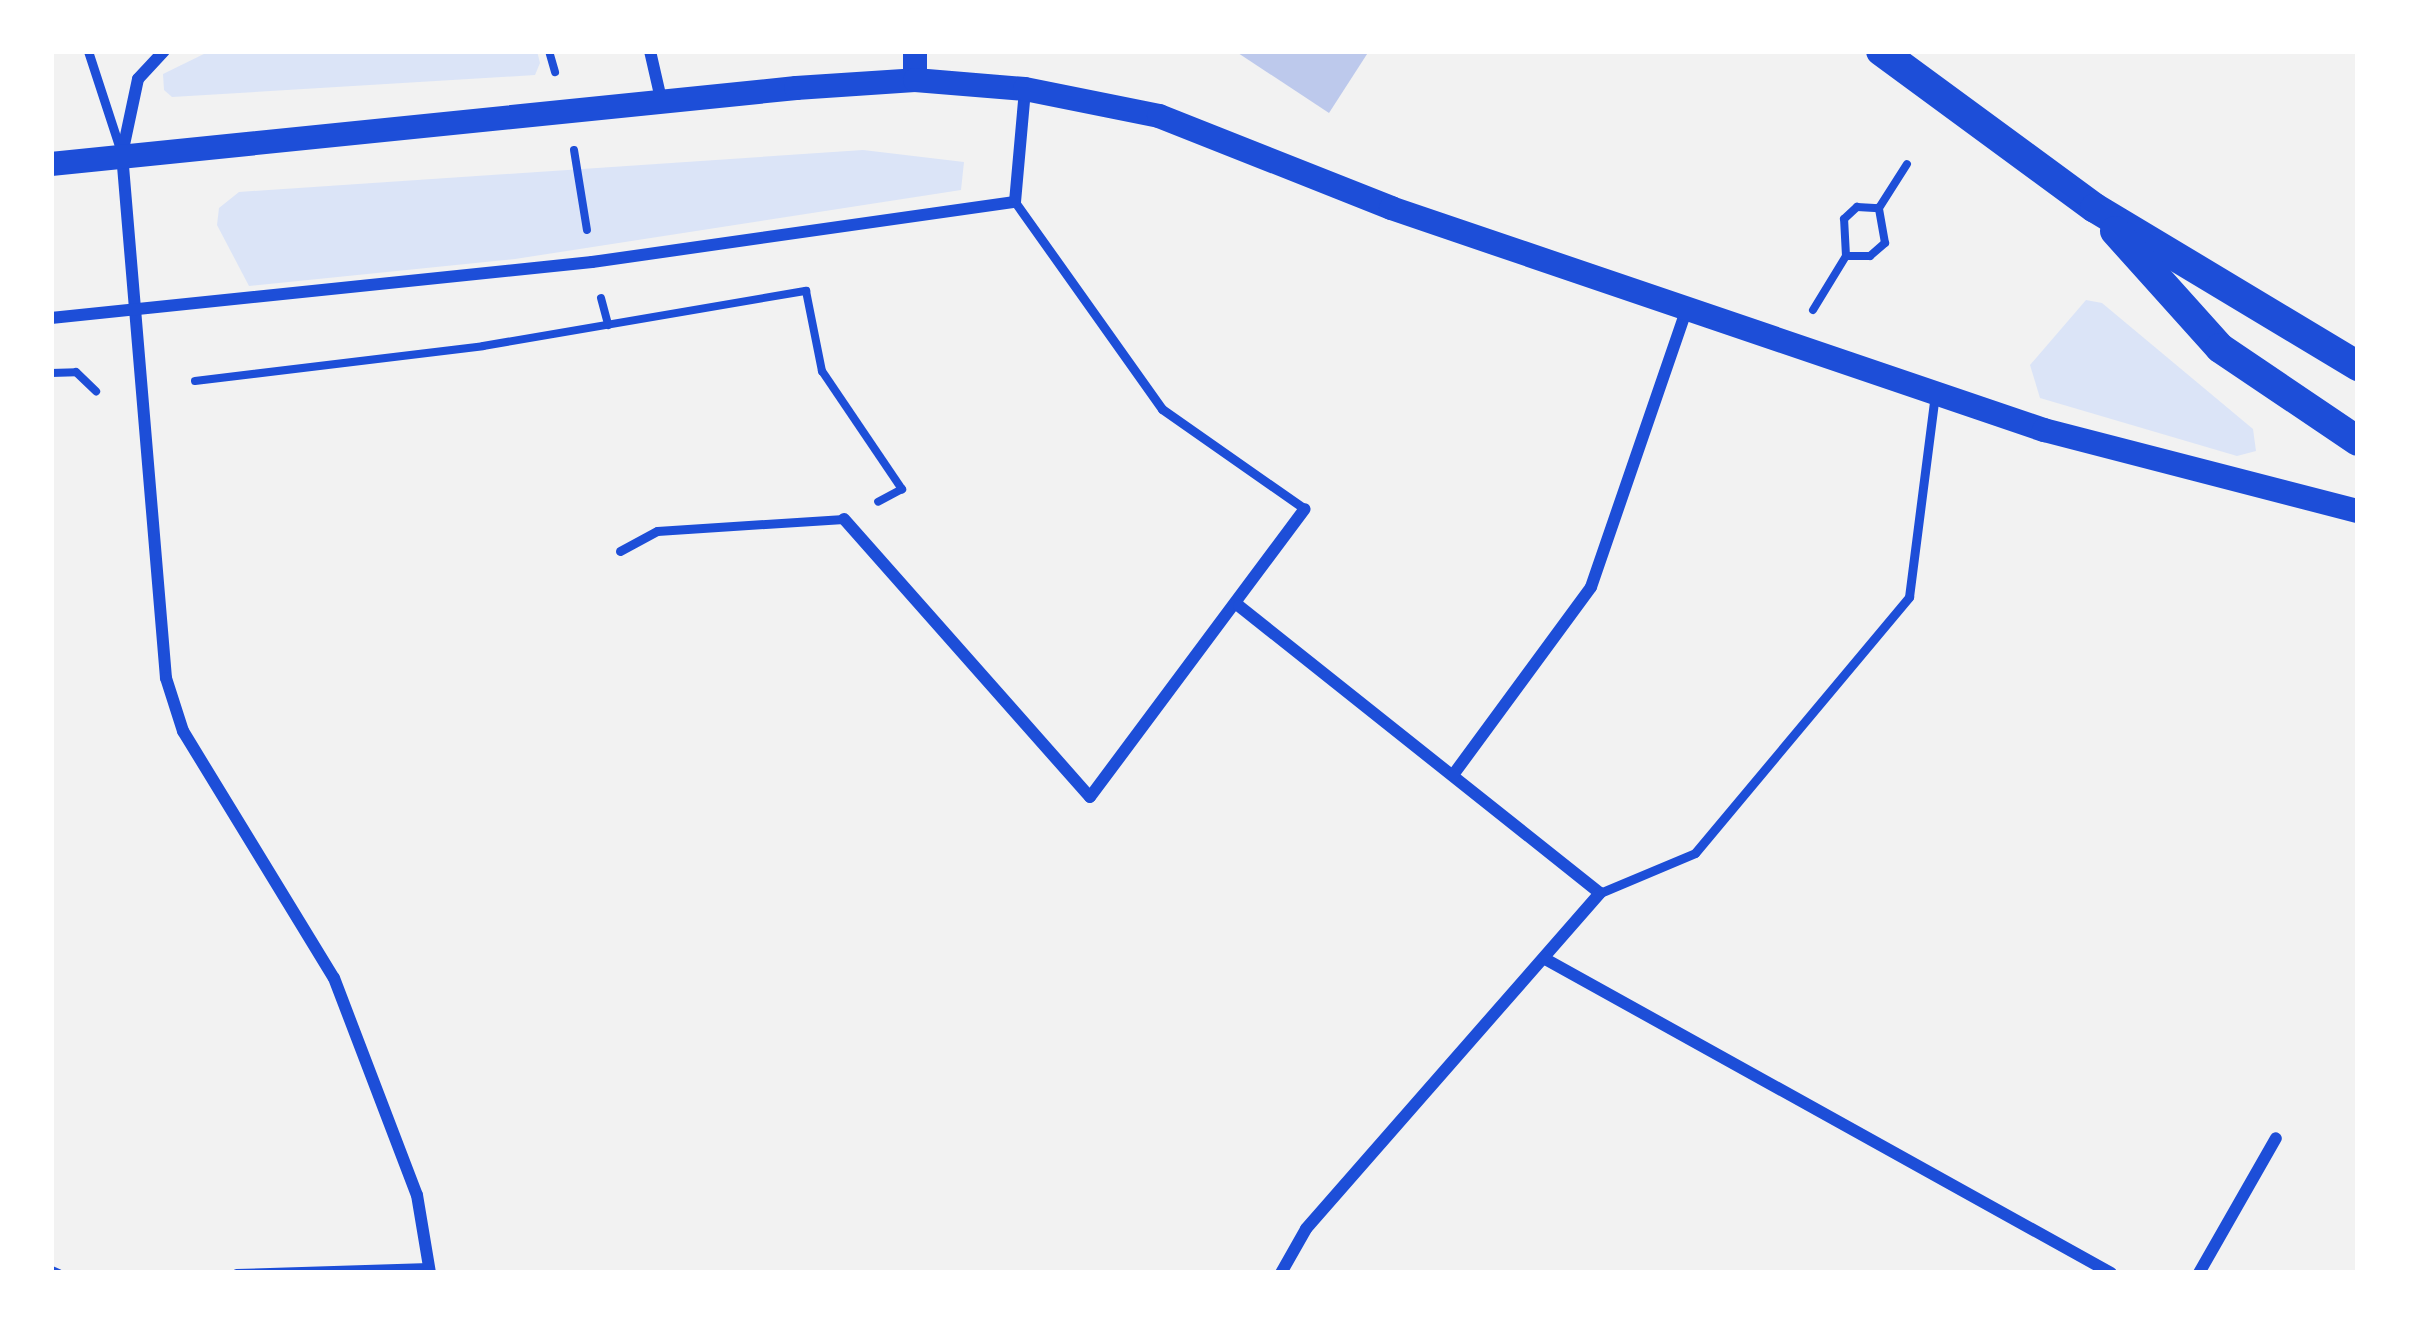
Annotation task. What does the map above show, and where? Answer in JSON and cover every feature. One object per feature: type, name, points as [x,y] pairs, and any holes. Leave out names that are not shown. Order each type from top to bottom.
[{"type":"main road","points":[[915,51],[915,80]]},
{"type":"main road","points":[[1881,51],[2095,208],[2358,366]]},
{"type":"main road","points":[[51,164],[661,99],[915,80],[1025,89],[1159,116],[1391,208],[1935,389],[2044,430],[2358,511]]},
{"type":"main road","points":[[2095,208],[2220,348],[2358,441]]},
{"type":"street","points":[[164,51],[138,79],[122,154],[166,678],[183,731],[334,978],[417,1195],[430,1270]]},
{"type":"street","points":[[650,51],[661,99]]},
{"type":"street","points":[[51,318],[592,262],[1015,202],[1025,89]]},
{"type":"street","points":[[1453,776],[1591,587],[1687,307]]},
{"type":"street","points":[[844,519],[1090,797],[1239,606],[1305,509]]},
{"type":"street","points":[[1239,606],[1600,893],[1547,960],[1306,1229],[1281,1273]]},
{"type":"street","points":[[1547,960],[2111,1273]]},
{"type":"street","points":[[2199,1273],[2276,1138]]},
{"type":"lane","points":[[88,51],[122,154]]},
{"type":"lane","points":[[1015,202],[1162,409],[1305,509]]},
{"type":"lane","points":[[1600,893],[1695,853],[1909,597],[1935,389]]},
{"type":"lane","points":[[620,550],[657,531],[748,519],[844,519]]},
{"type":"lane","points":[[236,1273],[430,1270]]},
{"type":"path","points":[[550,51],[567,112],[592,262],[608,326]]},
{"type":"path","points":[[1846,256],[1870,256],[1885,243],[1879,208],[1907,164]]},
{"type":"path","points":[[1810,315],[1846,256],[1844,219],[1857,207],[1879,208]]},
{"type":"path","points":[[195,381],[608,326],[806,291],[822,370],[902,489],[844,519]]},
{"type":"path","points":[[51,373],[76,372],[95,391]]},
{"type":"shaded area","points":[[210,51],[537,51],[540,63],[535,75],[172,97],[164,90],[163,74]]},
{"type":"shaded area","points":[[863,150],[964,162],[961,190],[515,259],[249,286],[217,225],[219,208],[239,192]]},
{"type":"shaded area","points":[[2086,300],[2102,303],[2253,429],[2256,451],[2237,456],[2040,398],[2030,365]]},
{"type":"building","points":[[1235,51],[1369,51],[1329,113]]}]
